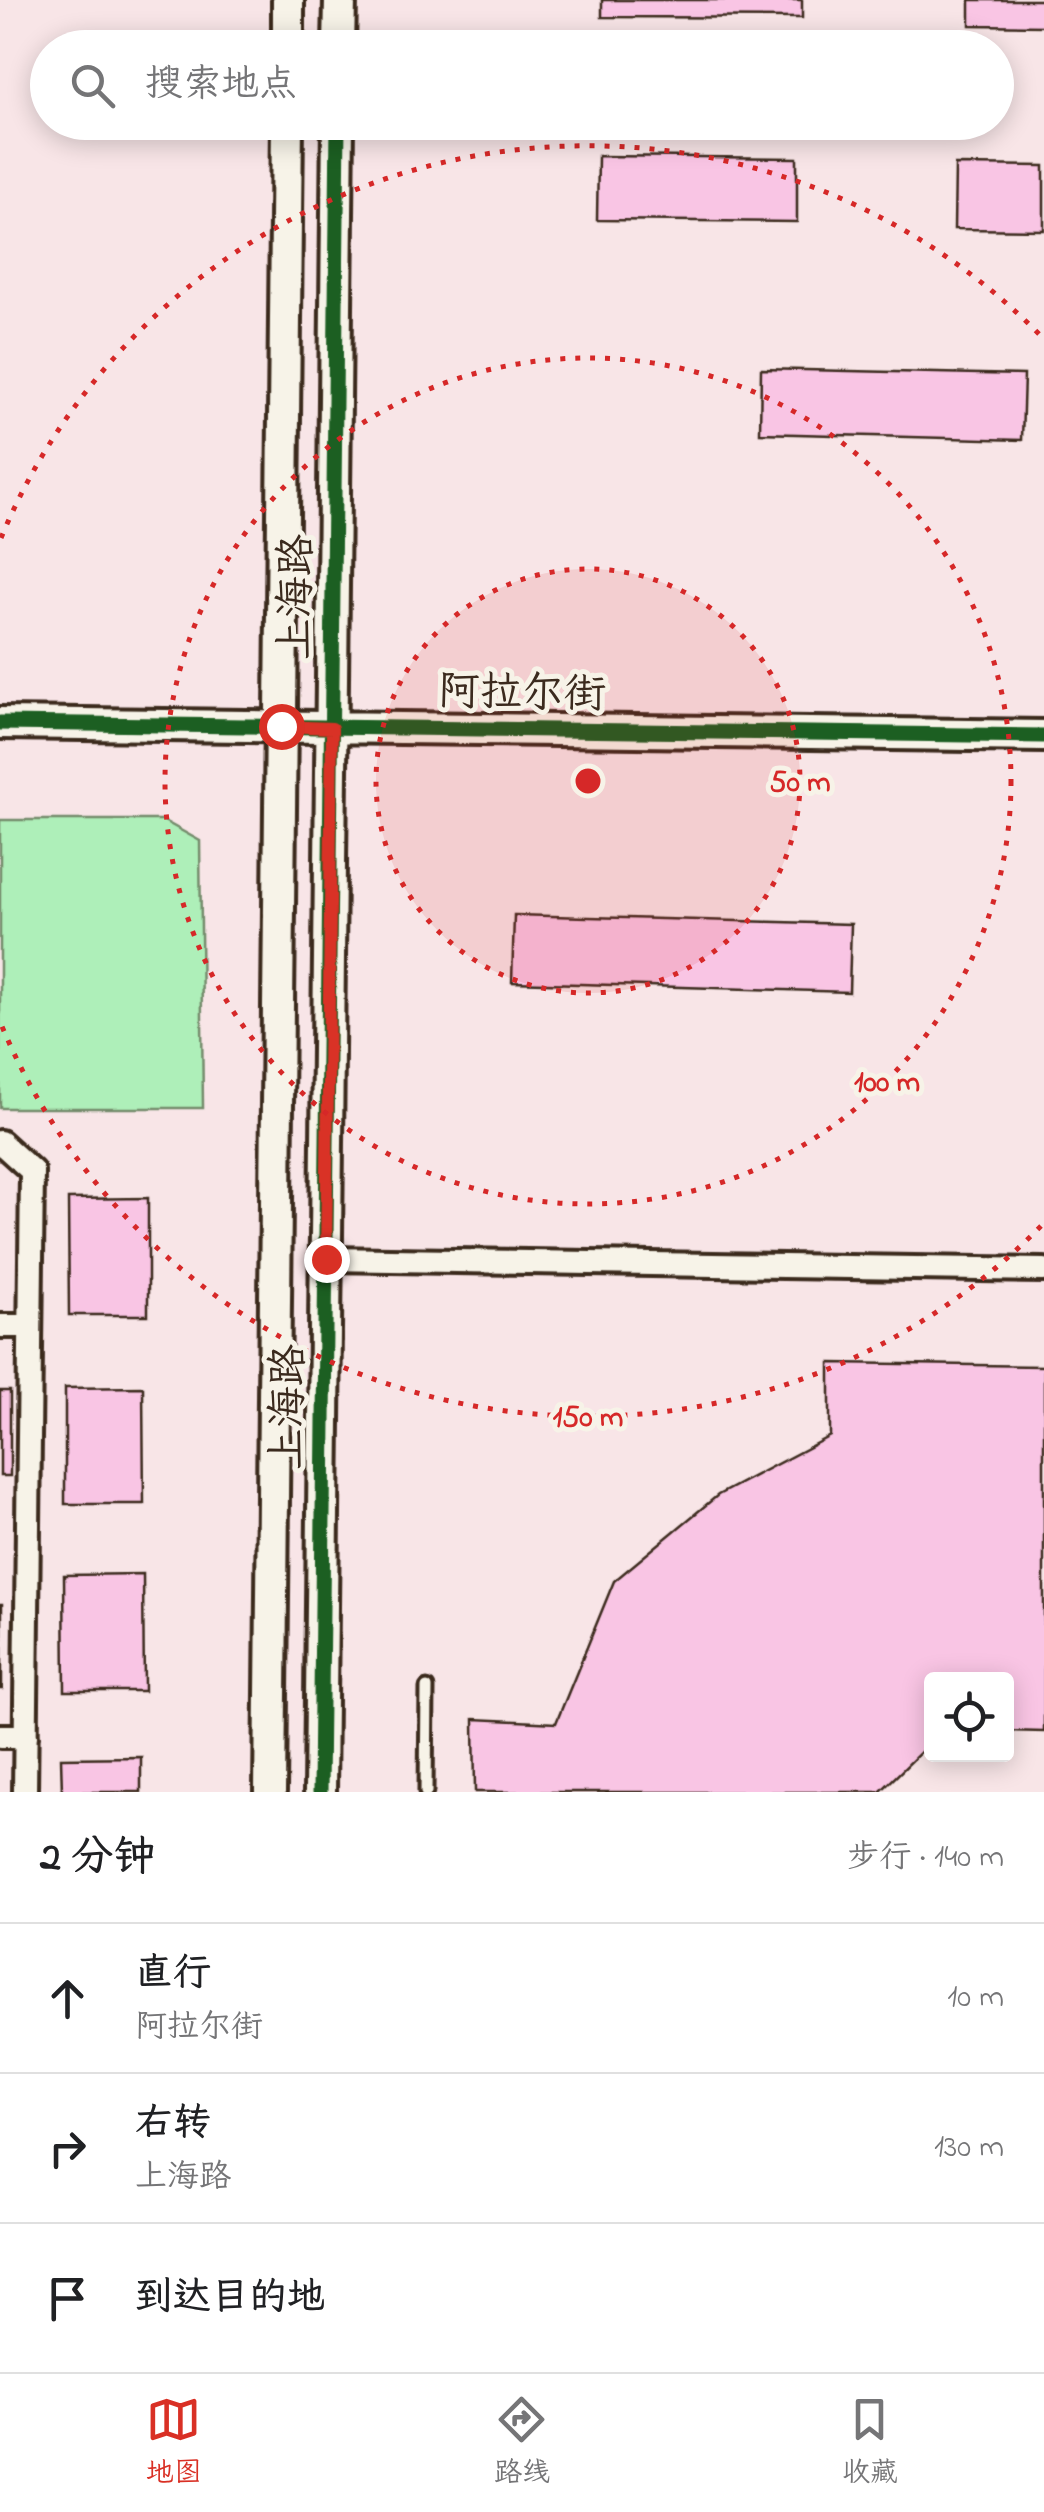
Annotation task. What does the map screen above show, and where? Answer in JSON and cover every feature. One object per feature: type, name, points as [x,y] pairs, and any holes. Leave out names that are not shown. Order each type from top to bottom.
[{"type":"street","points":[[288,0],[288,30]]},
{"type":"street","points":[[339,30],[340,0]]},
{"type":"street","name":"上海路","points":[[270,1792],[287,140]]},
{"type":"street","name":"上海路","points":[[320,1792],[338,140]]},
{"type":"street","name":"阿拉尔街","points":[[0,724],[1044,736]]},
{"type":"street","points":[[0,1142],[32,1171],[25,1792]]},
{"type":"street","points":[[326,1259],[1044,1270]]},
{"type":"street","points":[[0,1326],[30,1326]]},
{"type":"street","points":[[0,1736],[26,1736]]},
{"type":"lane","points":[[426,1792],[427,1688]]},
{"type":"green space","points":[[0,820],[162,820],[200,841],[203,1108],[0,1108]]},
{"type":"building","points":[[602,0],[802,0],[802,18],[602,17]]},
{"type":"building","points":[[970,0],[1044,0],[1044,26],[970,25]]},
{"type":"building","points":[[598,156],[797,158],[797,222],[597,220]]},
{"type":"building","points":[[955,165],[1044,166],[1044,230],[954,229]]},
{"type":"building","points":[[761,369],[1024,375],[1022,440],[760,433]]},
{"type":"building","points":[[514,915],[851,924],[849,992],[512,982]]},
{"type":"building","points":[[148,1198],[148,1315],[69,1315],[68,1199]]},
{"type":"building","points":[[830,1363],[1044,1366],[1044,1732],[1014,1731],[1014,1672],[924,1672],[924,1749],[880,1792],[475,1792],[474,1719],[556,1723],[614,1581],[718,1495],[830,1436]]},
{"type":"building","points":[[143,1387],[144,1504],[65,1504],[65,1388]]},
{"type":"building","points":[[0,1391],[10,1391],[10,1476],[0,1476]]},
{"type":"building","points":[[143,1574],[144,1691],[65,1691],[64,1575]]},
{"type":"building","points":[[2,1604],[2,1689],[0,1689]]},
{"type":"building","points":[[141,1757],[141,1792],[62,1792],[61,1758]]},
{"type":"cycle path","points":[[320,1792],[338,140]]},
{"type":"cycle path","points":[[0,723],[1044,736]]},
{"type":"route","points":[[281,726],[332,728],[326,1259]]}]
